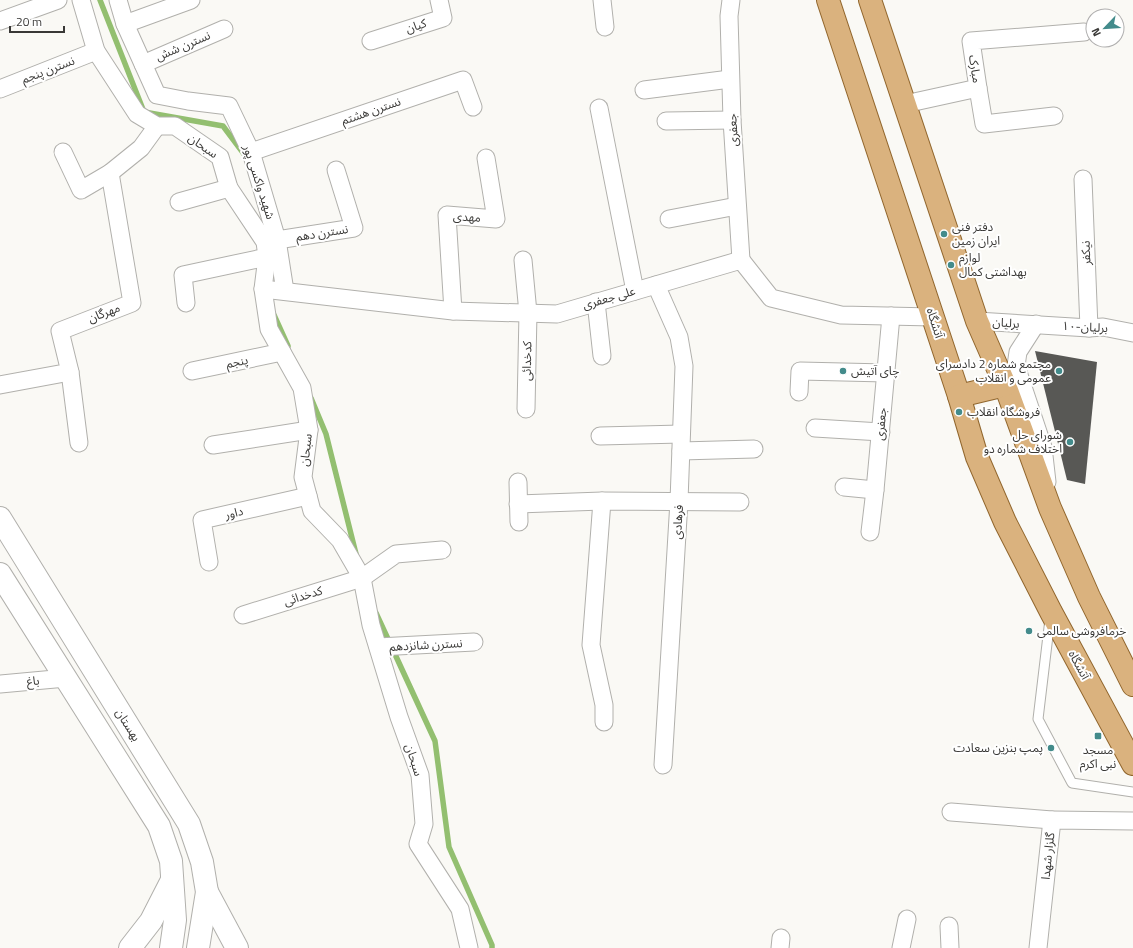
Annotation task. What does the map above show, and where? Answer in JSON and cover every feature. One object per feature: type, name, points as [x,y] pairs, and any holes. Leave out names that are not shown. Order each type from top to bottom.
[{"type":"main road","name":"آتشگاه","points":[[828,0],[959,396],[976,457],[1005,522],[1051,612],[1133,764]]},
{"type":"main road","points":[[870,0],[977,321],[1005,385],[1050,508],[1090,597],[1133,685]]},
{"type":"main road","points":[[959,396],[1005,385]]},
{"type":"main road","name":"بهستان","points":[[0,518],[189,824],[202,862],[207,892],[198,948]]},
{"type":"main road","points":[[0,574],[160,826],[171,861],[173,879],[175,920],[171,948]]},
{"type":"main road","points":[[130,948],[151,921],[173,879]]},
{"type":"main road","points":[[207,892],[237,948]]},
{"type":"street","points":[[0,21],[58,0]]},
{"type":"street","name":"سبحان","points":[[81,0],[96,51],[137,114],[157,126],[175,126],[220,157],[229,188],[265,242],[267,257],[263,289],[269,329],[302,388],[309,430],[303,477],[312,511],[340,540],[362,578],[371,625],[399,717],[420,775],[424,824],[418,844],[460,909],[468,948]]},
{"type":"street","name":"شهید واکسی پور","points":[[118,0],[125,24],[157,95],[188,101],[229,106],[251,152],[277,240],[285,291]]},
{"type":"street","points":[[125,24],[191,0]]},
{"type":"street","points":[[602,0],[605,27]]},
{"type":"street","name":"جعفری","points":[[731,0],[729,16],[730,79],[741,260]]},
{"type":"street","name":"کیان","points":[[371,41],[443,18],[441,1]]},
{"type":"street","name":"نسترن شش","points":[[143,64],[224,29]]},
{"type":"street","name":"مبارک","points":[[905,104],[978,88],[971,41],[1084,32]]},
{"type":"street","name":"نسترن پنجم","points":[[0,89],[96,51]]},
{"type":"street","points":[[644,90],[730,79]]},
{"type":"street","name":"نسترن هشتم","points":[[251,152],[463,80],[473,107]]},
{"type":"street","points":[[978,88],[984,124],[1054,116]]},
{"type":"street","points":[[599,108],[635,291]]},
{"type":"street","points":[[666,122],[732,120]]},
{"type":"street","points":[[62,152],[81,190],[110,173],[141,148],[157,126]]},
{"type":"street","name":"مهدی","points":[[453,311],[448,215],[496,219],[486,158]]},
{"type":"street","name":"نسترن دهم","points":[[277,240],[354,228],[336,170]]},
{"type":"street","name":"مهرگان","points":[[70,372],[60,331],[132,303],[110,173]]},
{"type":"street","name":"نیکفر","points":[[1084,179],[1089,328]]},
{"type":"street","points":[[179,202],[229,188]]},
{"type":"street","points":[[669,219],[737,206]]},
{"type":"street","points":[[186,303],[183,275],[267,257]]},
{"type":"street","name":"کدخدائی","points":[[523,260],[528,313],[526,409]]},
{"type":"street","points":[[741,260],[771,298],[841,315],[932,317]]},
{"type":"street","name":"علی جعفری","points":[[263,289],[453,311],[557,314],[741,260]]},
{"type":"street","name":"فرهادی","points":[[656,285],[679,337],[684,366],[679,501],[663,765]]},
{"type":"street","points":[[596,302],[602,356]]},
{"type":"street","name":"جعفری","points":[[870,532],[881,432],[891,316]]},
{"type":"street","name":"برلیان","points":[[977,321],[1036,324]]},
{"type":"street","points":[[1036,324],[1018,352],[1016,366],[1043,447],[1050,508]]},
{"type":"street","name":"۱۰-برلیان","points":[[1036,324],[1089,328],[1103,327],[1133,333]]},
{"type":"street","name":"پنجم","points":[[192,371],[282,352]]},
{"type":"street","points":[[799,392],[800,371],[886,373]]},
{"type":"street","points":[[0,386],[70,372],[80,443]]},
{"type":"street","points":[[815,428],[881,432]]},
{"type":"street","points":[[213,445],[309,430]]},
{"type":"street","points":[[600,436],[681,434]]},
{"type":"street","points":[[681,451],[754,449]]},
{"type":"street","points":[[518,482],[519,522]]},
{"type":"street","points":[[844,487],[875,490]]},
{"type":"street","name":"داور","points":[[209,562],[202,520],[308,496]]},
{"type":"street","points":[[602,501],[591,646],[604,705],[604,722]]},
{"type":"street","points":[[518,504],[602,501],[740,502]]},
{"type":"street","name":"کدخدائی","points":[[243,615],[362,578],[396,554],[442,550]]},
{"type":"street","name":"نسترن شانزدهم","points":[[378,647],[474,642]]},
{"type":"street","name":"باغ","points":[[0,684],[66,678]]},
{"type":"street","points":[[951,812],[1052,820]]},
{"type":"street","name":"گلزار شهدا","points":[[1038,948],[1052,820],[1133,821]]},
{"type":"street","points":[[901,948],[907,919]]},
{"type":"street","points":[[949,926],[950,948]]},
{"type":"lane","points":[[1051,612],[1038,719],[1072,783],[1133,792]]},
{"type":"building","points":[[1035,351],[1097,362],[1085,484],[1067,480]]},
{"type":"waterway","points":[[100,0],[144,112],[223,126],[244,154]]},
{"type":"waterway","points":[[274,315],[288,346]]},
{"type":"waterway","points":[[311,398],[326,434],[356,554]]},
{"type":"waterway","points":[[376,613],[435,741],[449,847],[492,948]]},
{"type":"place","name":"دفتر فنی ایران زمین","points":[[944,234]]},
{"type":"place","name":"لوازم بهداشتی کمال","points":[[951,265]]},
{"type":"place","name":"چای آتیش","points":[[843,371]]},
{"type":"place","name":"مجتمع شماره 2 دادسرای عمومی و انقلاب","points":[[1059,371]]},
{"type":"place","name":"فروشگاه انقلاب","points":[[959,412]]},
{"type":"place","name":"شورای حل اختلاف شماره دو","points":[[1070,442]]},
{"type":"place","name":"خرمافروشی سالمی","points":[[1029,631]]},
{"type":"place","name":"مسجد نبی اکرم","points":[[1098,736]]},
{"type":"place","name":"پمپ بنزین سعادت","points":[[1051,748]]}]
